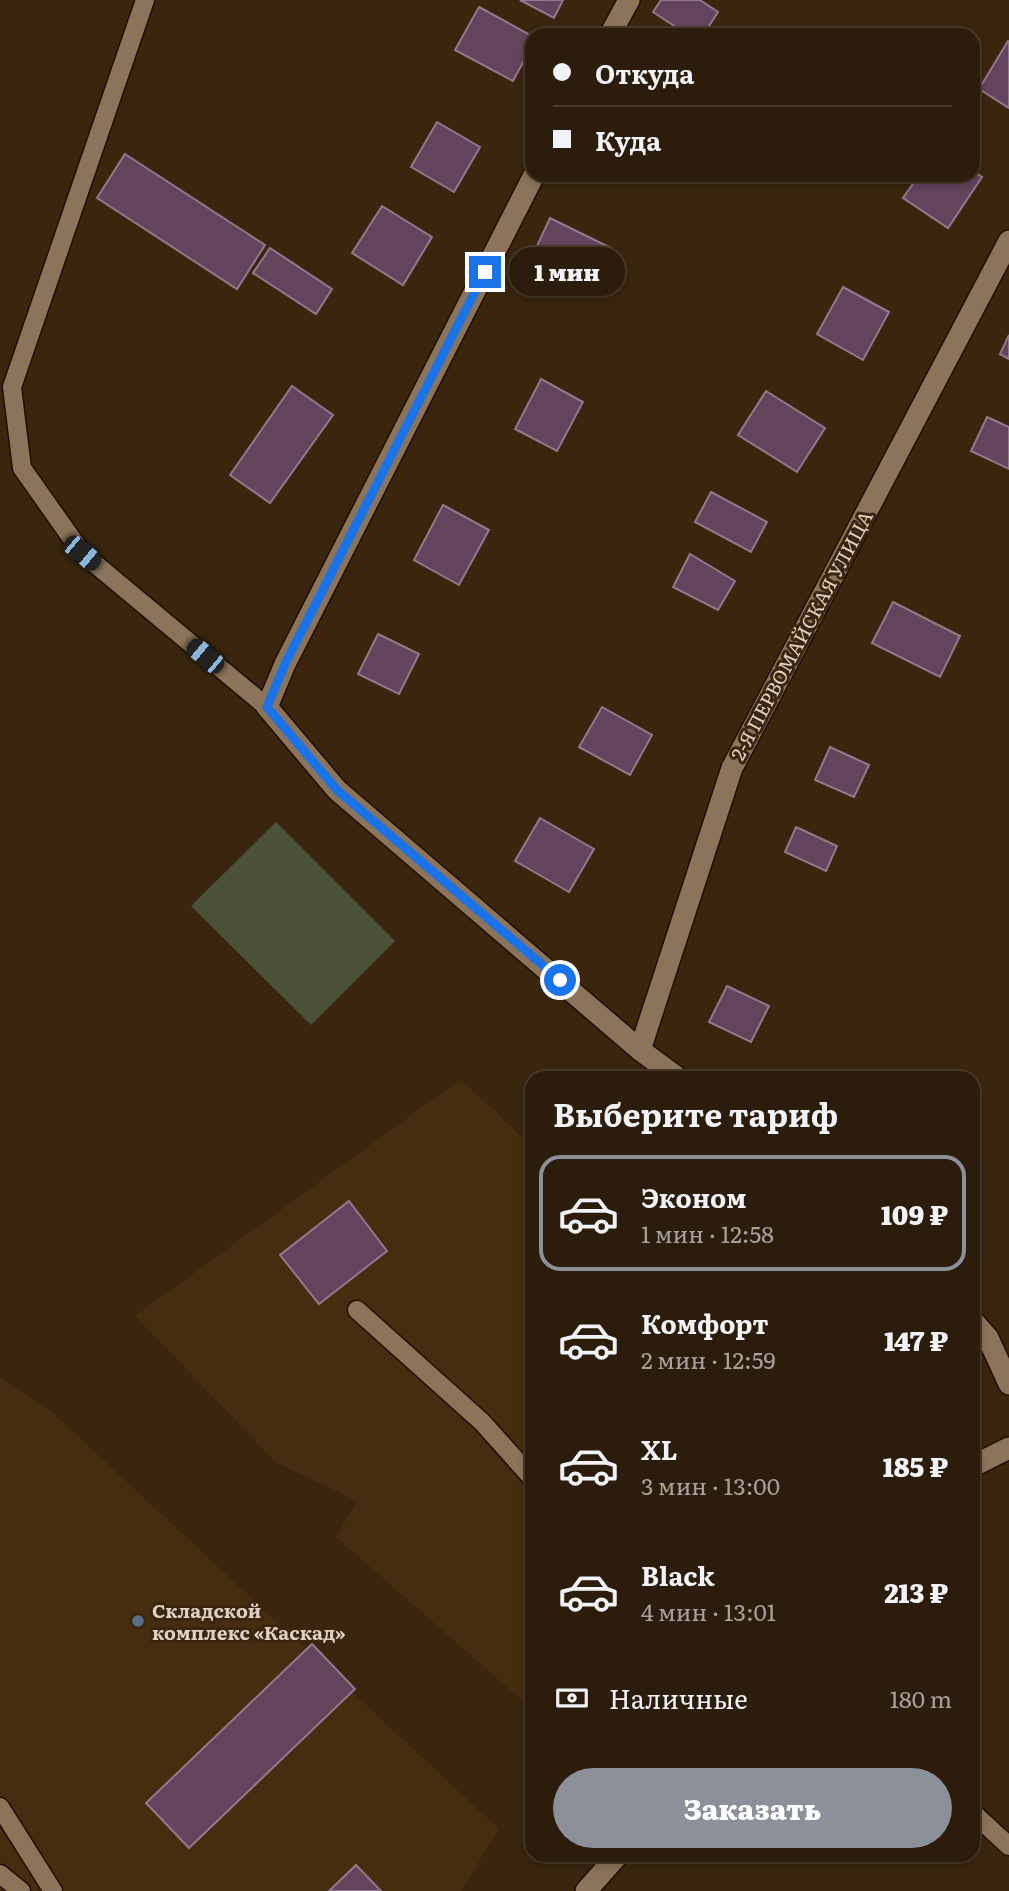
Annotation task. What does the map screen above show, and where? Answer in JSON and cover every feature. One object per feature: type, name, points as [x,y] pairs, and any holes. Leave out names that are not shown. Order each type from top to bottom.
[{"type":"street","points":[[614,28],[629,0]]},
{"type":"street","points":[[530,182],[285,664],[267,707],[337,790],[640,1050],[668,1071]]},
{"type":"street","name":"2-Я ПЕРВОМАЙСКАЯ УЛИЦА","points":[[640,1050],[732,768],[1009,241]]},
{"type":"street","points":[[980,1329],[988,1338],[1009,1384]]},
{"type":"street","points":[[980,1462],[1009,1448]]},
{"type":"street","points":[[586,1891],[612,1862]]},
{"type":"lane","points":[[145,0],[12,387],[22,468],[82,553],[267,707]]},
{"type":"lane","points":[[356,1310],[482,1422],[525,1470]]},
{"type":"lane","points":[[0,1807],[53,1891]]},
{"type":"lane","points":[[980,1819],[1009,1846]]},
{"type":"lane","points":[[0,1874],[21,1891]]},
{"type":"shaded area","points":[[461,1079],[525,1140],[525,1703],[336,1537],[357,1501],[276,1462],[135,1316]]},
{"type":"shaded area","name":"Складской комплекс «Каскад»","points":[[0,1377],[52,1412],[499,1829],[461,1891],[0,1891]]},
{"type":"green space","points":[[276,822],[395,941],[311,1025],[191,906]]},
{"type":"building","points":[[520,0],[563,0],[554,18]]},
{"type":"building","points":[[661,0],[700,0],[718,12],[708,28],[677,28],[653,12]]},
{"type":"building","points":[[479,7],[525,32],[525,59],[513,81],[455,50]]},
{"type":"building","points":[[1008,41],[1009,108],[980,87]]},
{"type":"building","points":[[437,122],[480,147],[454,192],[411,167]]},
{"type":"building","points":[[125,154],[265,245],[237,289],[97,198]]},
{"type":"building","points":[[914,182],[979,182],[948,228],[903,198]]},
{"type":"building","points":[[382,206],[432,237],[403,285],[352,253]]},
{"type":"building","points":[[550,218],[611,248],[589,292],[529,263]]},
{"type":"building","points":[[270,248],[332,289],[316,314],[253,273]]},
{"type":"building","points":[[843,287],[889,312],[863,360],[817,334]]},
{"type":"building","points":[[1009,335],[1009,359],[1000,354]]},
{"type":"building","points":[[541,379],[583,402],[557,451],[515,429]]},
{"type":"building","points":[[292,386],[333,415],[270,503],[230,475]]},
{"type":"building","points":[[766,391],[825,428],[797,472],[738,435]]},
{"type":"building","points":[[987,417],[1009,427],[1009,469],[971,451]]},
{"type":"building","points":[[711,492],[767,522],[751,552],[695,522]]},
{"type":"building","points":[[443,505],[489,530],[459,585],[414,560]]},
{"type":"building","points":[[690,554],[735,581],[718,610],[673,587]]},
{"type":"building","points":[[893,602],[960,636],[940,677],[872,643]]},
{"type":"building","points":[[378,634],[419,654],[399,694],[358,674]]},
{"type":"building","points":[[602,707],[652,735],[630,775],[579,747]]},
{"type":"building","points":[[830,747],[869,765],[854,797],[815,780]]},
{"type":"building","points":[[540,818],[594,849],[569,892],[515,861]]},
{"type":"building","points":[[796,827],[837,846],[826,871],[785,852]]},
{"type":"building","points":[[727,986],[769,1006],[751,1042],[709,1022]]},
{"type":"building","points":[[349,1201],[387,1251],[319,1304],[280,1255]]},
{"type":"building","points":[[312,1644],[355,1689],[189,1848],[146,1803]]},
{"type":"building","points":[[356,1865],[381,1891],[329,1891]]},
{"type":"place","name":"Складской комплекс «Каскад»","points":[[138,1621]]},
{"type":"route","points":[[485,272],[285,664],[267,707],[337,790],[560,980]]}]
